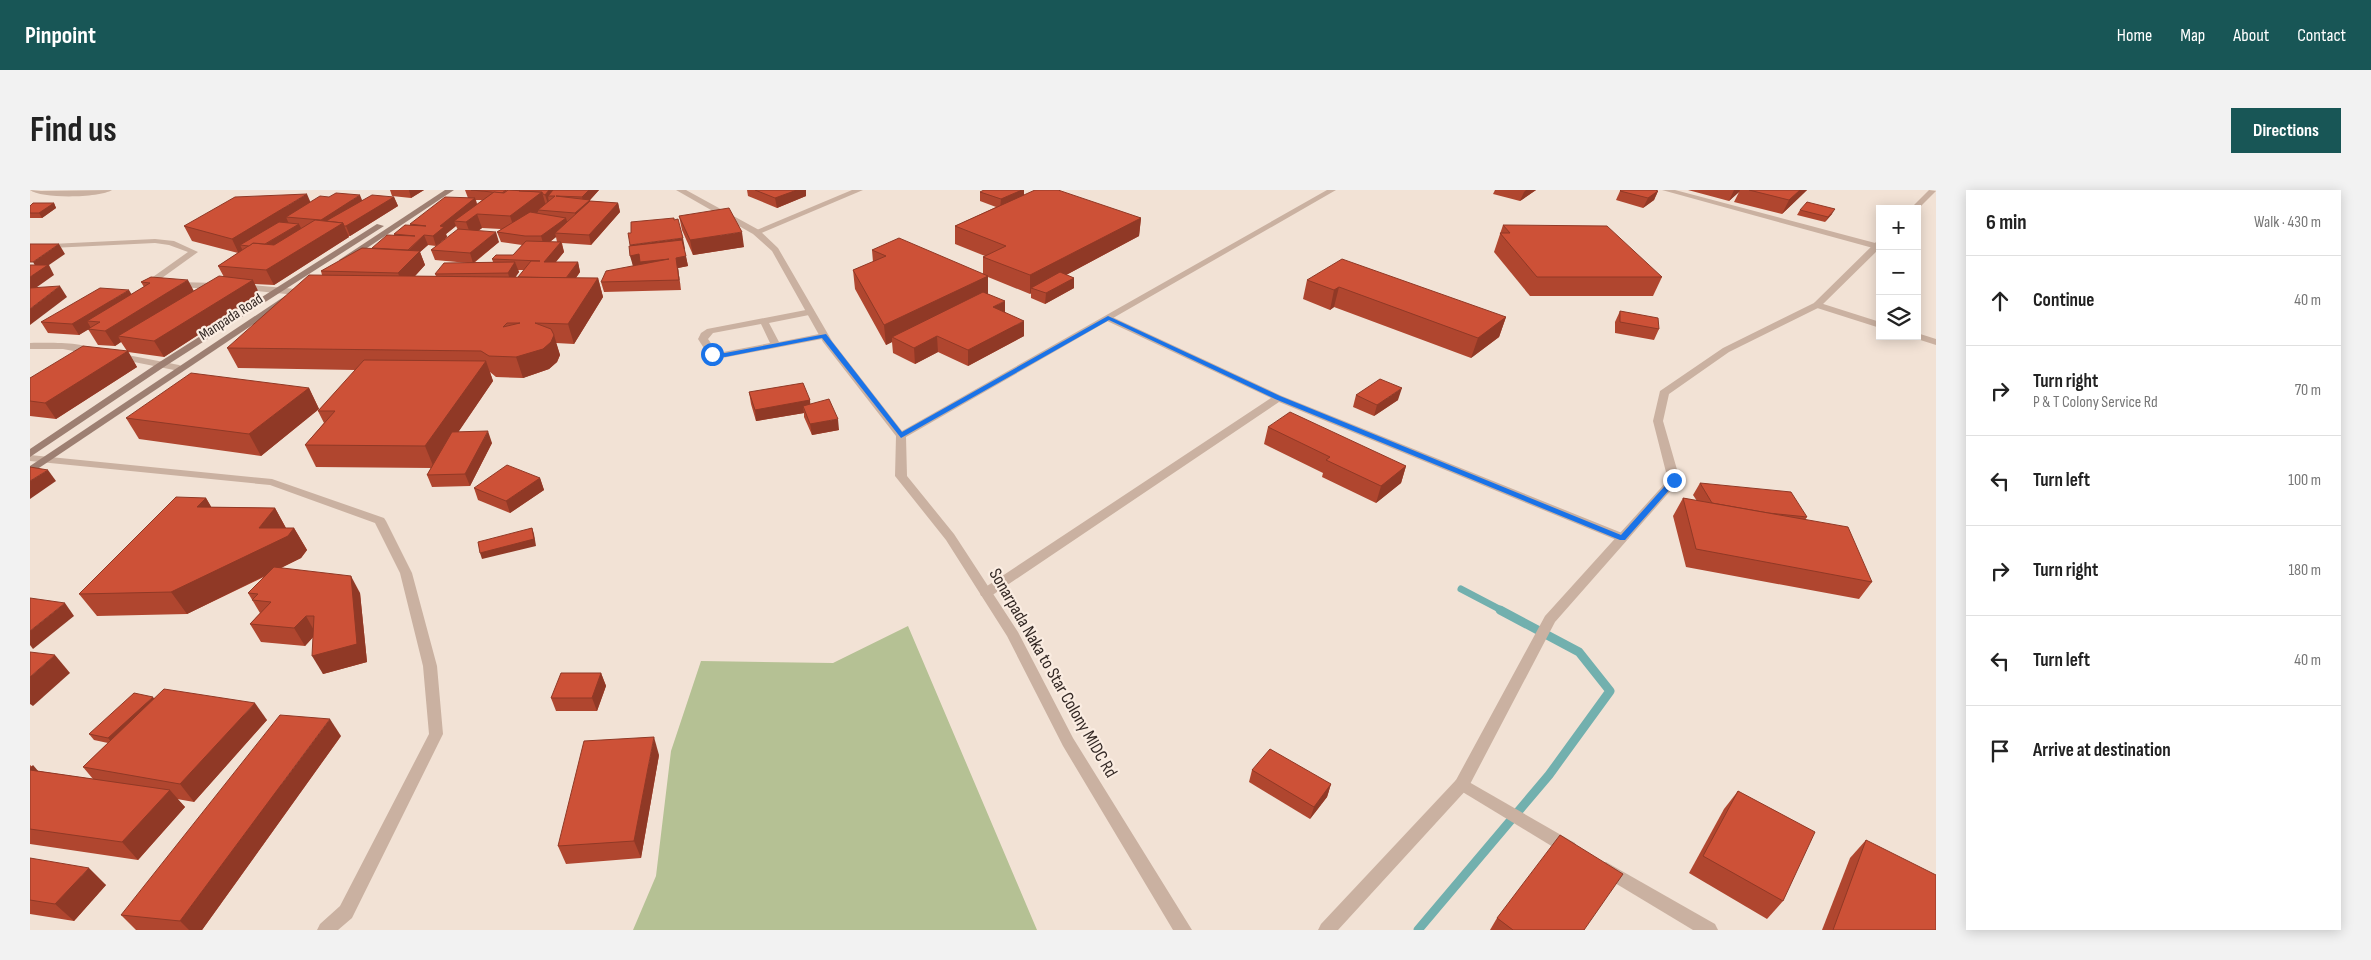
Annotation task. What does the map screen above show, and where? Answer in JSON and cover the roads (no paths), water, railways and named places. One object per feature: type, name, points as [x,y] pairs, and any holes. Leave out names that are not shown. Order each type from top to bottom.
[{"type":"main road","name":"Manpada Road","points":[[30,454],[161,365],[436,190]]},
{"type":"main road","name":"Manpada Road","points":[[30,470],[179,368],[450,190]]},
{"type":"main road","points":[[360,238],[375,239]]},
{"type":"street","points":[[34,190],[40,193],[93,193],[108,190]]},
{"type":"street","points":[[680,190],[756,232],[775,250],[824,336],[901,436],[1332,190]]},
{"type":"street","points":[[756,232],[858,190]]},
{"type":"street","points":[[1666,190],[1876,243]]},
{"type":"street","points":[[1918,205],[1934,190]]},
{"type":"street","points":[[30,247],[155,241],[171,243],[194,252],[147,284],[159,289],[226,286]]},
{"type":"street","points":[[1327,930],[1462,784],[1546,625],[1674,480],[1658,421],[1664,393],[1726,350],[1816,305],[1876,246]]},
{"type":"street","points":[[235,287],[296,292]]},
{"type":"street","points":[[1816,305],[1876,323]]},
{"type":"street","points":[[811,312],[710,331],[704,335],[703,339],[712,354],[717,356],[824,336]]},
{"type":"street","points":[[1108,318],[1278,398],[1623,538]]},
{"type":"street","points":[[764,321],[776,345]]},
{"type":"street","points":[[1921,337],[1936,342]]},
{"type":"street","points":[[30,346],[63,346],[179,368]]},
{"type":"street","points":[[986,593],[1278,398]]},
{"type":"street","name":"Sonarpada Naka to Star Colony MIDC Rd","points":[[901,436],[901,476],[950,536],[1013,635],[1068,742],[1183,930]]},
{"type":"street","points":[[30,458],[272,482],[380,521],[406,573],[426,647],[430,666],[436,734],[346,912],[326,930]]},
{"type":"street","points":[[1462,784],[1709,930]]},
{"type":"waterway","points":[[1461,589],[1503,611]]},
{"type":"waterway","points":[[1418,930],[1549,775],[1610,691],[1579,652],[1500,610]]}]
